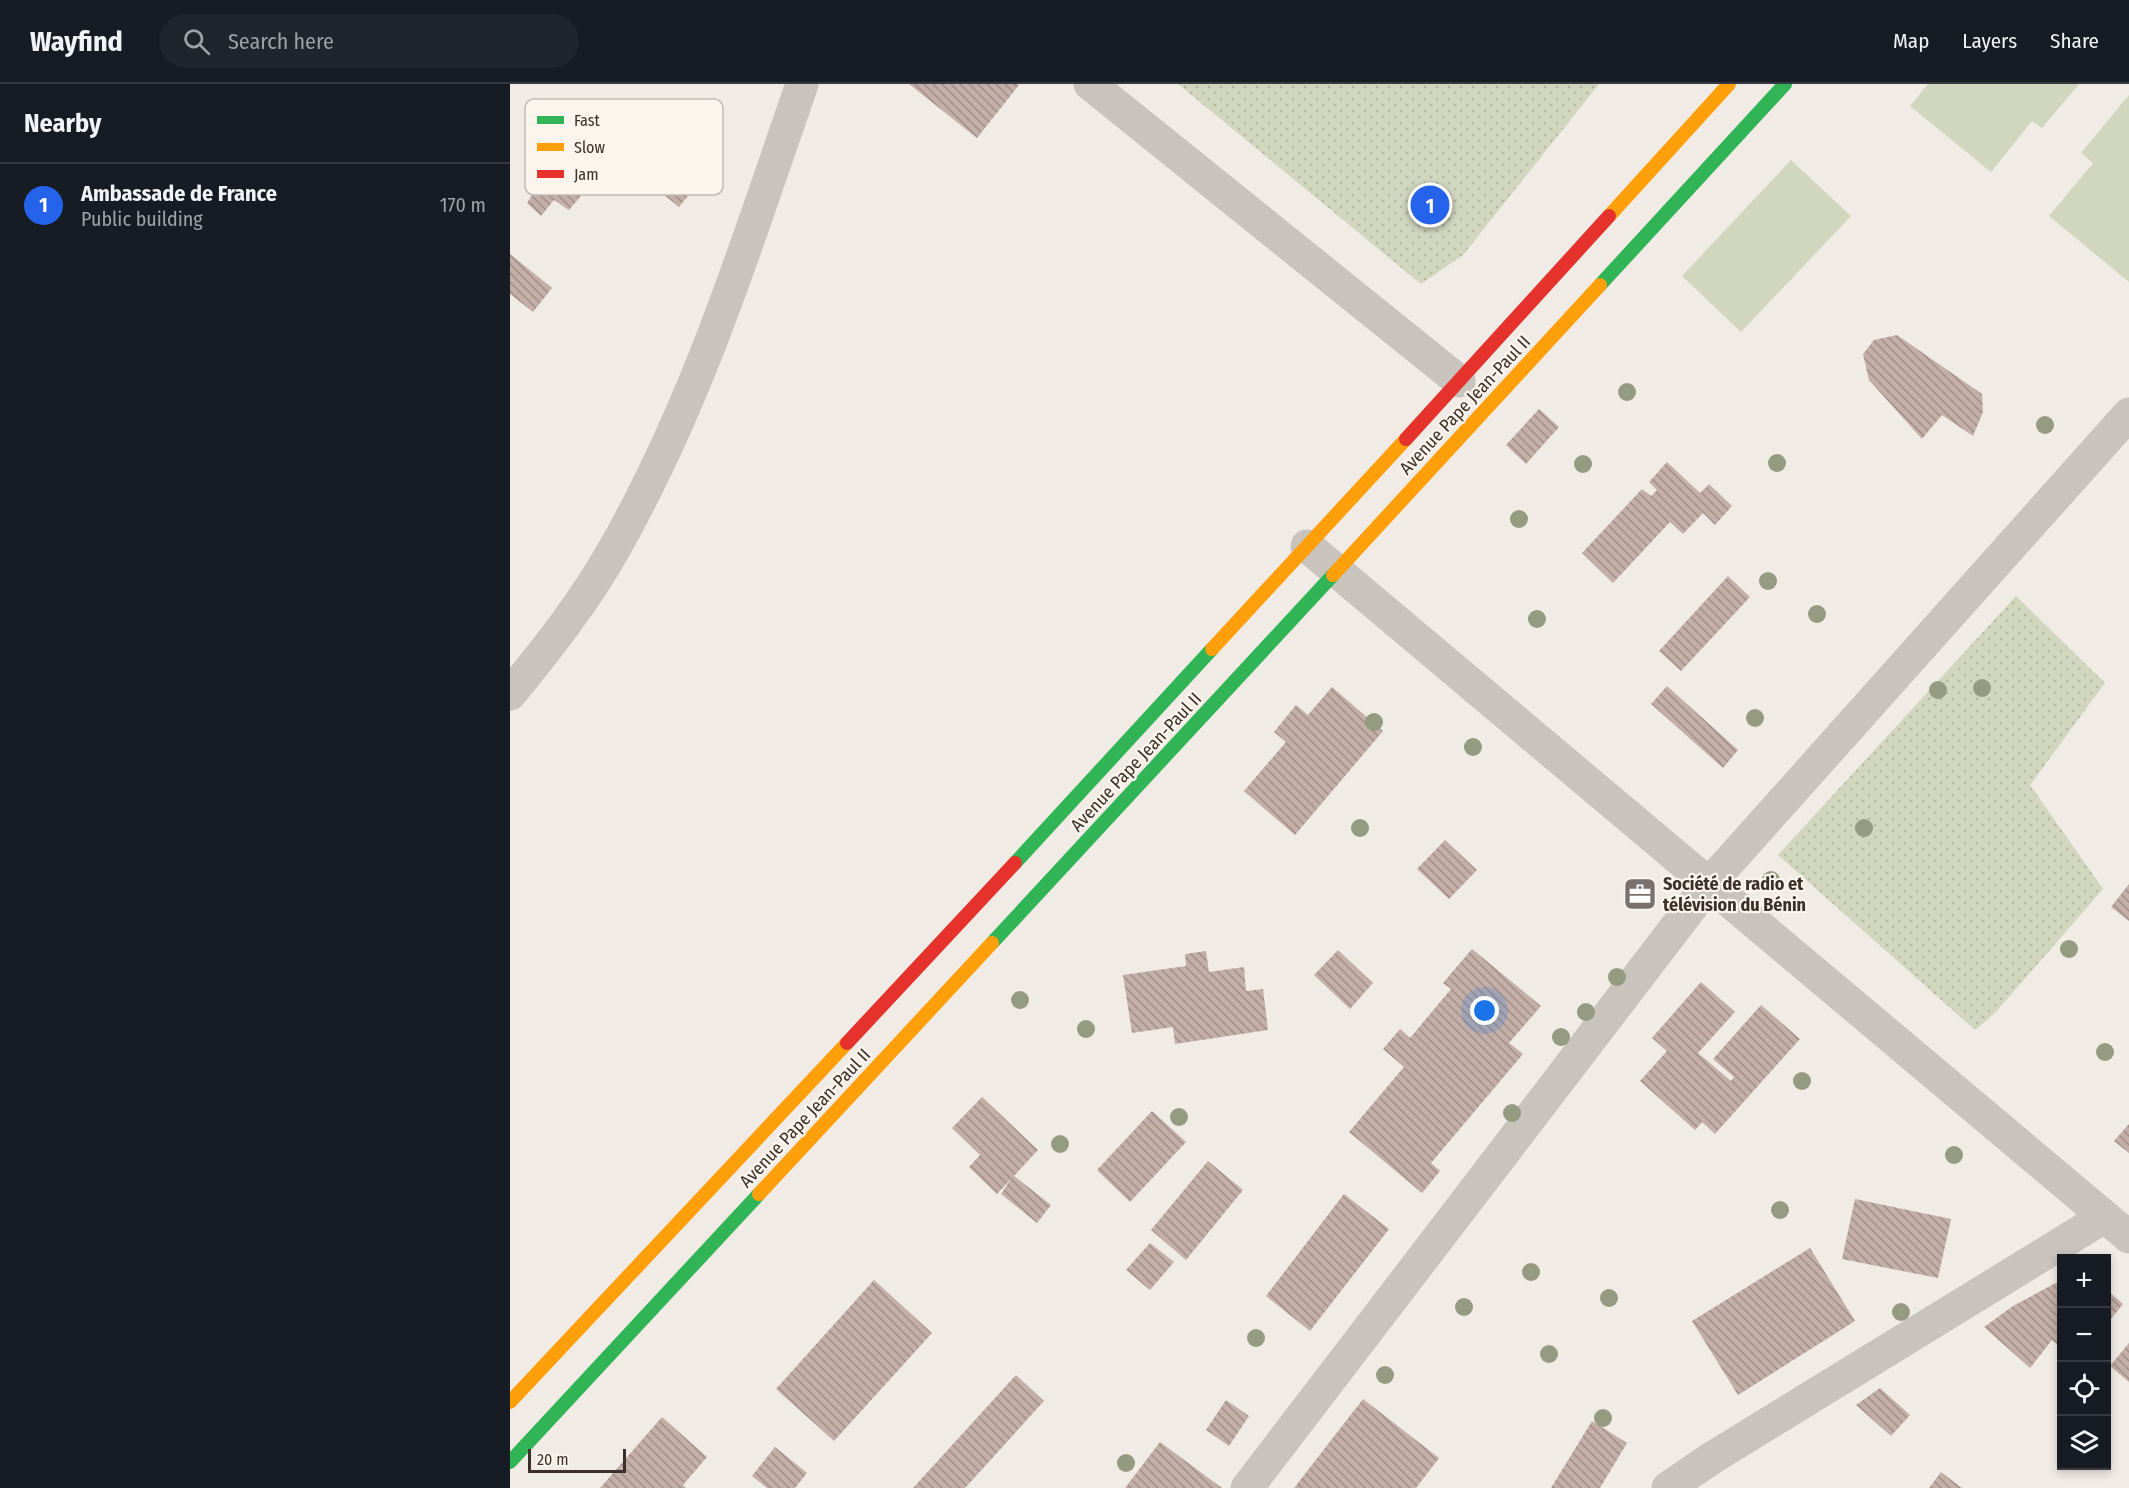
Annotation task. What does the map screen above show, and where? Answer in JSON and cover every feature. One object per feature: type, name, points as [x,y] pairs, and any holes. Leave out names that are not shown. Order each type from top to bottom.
[{"type":"main road","name":"Avenue Pape Jean-Paul II","points":[[510,1402],[949,934],[1459,381],[1729,84]]},
{"type":"main road","name":"Avenue Pape Jean-Paul II","points":[[510,1462],[1337,571],[1785,84]]},
{"type":"street","points":[[510,694],[578,606],[613,552],[664,451],[717,330],[802,84]]},
{"type":"street","points":[[1090,84],[1459,381]]},
{"type":"street","points":[[1246,1488],[1709,884],[2129,414]]},
{"type":"street","points":[[1307,546],[2129,1237]]},
{"type":"street","points":[[1668,1488],[1712,1458],[2104,1217]]},
{"type":"green space","points":[[1178,84],[1599,84],[1463,255],[1421,284]]},
{"type":"green space","points":[[1928,84],[2079,84],[2042,128],[2032,121],[1991,172],[1910,106]]},
{"type":"green space","points":[[2129,95],[2129,282],[2049,216],[2093,163],[2081,153]]},
{"type":"green space","points":[[1791,160],[1851,216],[1741,332],[1682,276]]},
{"type":"green space","points":[[2016,596],[2105,683],[2030,785],[2103,889],[1995,1013],[1975,1030],[1778,855]]},
{"type":"building","points":[[909,84],[1018,84],[1019,85],[977,138]]},
{"type":"building","points":[[532,195],[582,195],[569,210],[554,200],[541,216],[527,203]]},
{"type":"building","points":[[664,195],[689,195],[679,207]]},
{"type":"building","points":[[510,254],[552,288],[533,312],[510,294]]},
{"type":"building","points":[[1897,335],[1982,394],[1983,412],[1973,436],[1942,415],[1922,439],[1869,380],[1863,354],[1874,340]]},
{"type":"building","points":[[1539,409],[1559,427],[1526,464],[1506,445]]},
{"type":"building","points":[[1667,462],[1700,493],[1709,484],[1732,506],[1715,525],[1703,513],[1683,534],[1670,522],[1613,583],[1582,553],[1642,489],[1651,496],[1657,490],[1649,482]]},
{"type":"building","points":[[1728,576],[1750,597],[1681,671],[1659,651]]},
{"type":"building","points":[[1667,686],[1738,750],[1723,768],[1651,704]]},
{"type":"building","points":[[1332,687],[1383,731],[1295,835],[1244,791],[1286,742],[1274,732],[1296,705],[1308,715]]},
{"type":"building","points":[[1445,840],[1477,870],[1449,899],[1417,869]]},
{"type":"building","points":[[2129,884],[2129,921],[2111,907]]},
{"type":"building","points":[[1472,949],[1541,1006],[1509,1043],[1523,1054],[1431,1163],[1440,1171],[1422,1193],[1349,1132],[1404,1067],[1383,1049],[1400,1029],[1410,1038],[1451,989],[1443,983]]},
{"type":"building","points":[[1338,950],[1373,983],[1350,1009],[1314,975]]},
{"type":"building","points":[[1206,951],[1209,972],[1244,967],[1246,991],[1263,989],[1268,1030],[1175,1044],[1173,1027],[1132,1033],[1123,975],[1186,966],[1185,954]]},
{"type":"building","points":[[1701,982],[1735,1012],[1698,1053],[1731,1081],[1734,1077],[1713,1059],[1761,1005],[1800,1039],[1715,1134],[1702,1122],[1695,1130],[1640,1081],[1667,1051],[1652,1038]]},
{"type":"building","points":[[982,1097],[1038,1150],[1014,1176],[1051,1205],[1037,1223],[1001,1194],[1011,1179],[997,1194],[969,1167],[980,1155],[952,1128]]},
{"type":"building","points":[[1152,1111],[1186,1142],[1130,1202],[1097,1170]]},
{"type":"building","points":[[2129,1124],[2129,1153],[2114,1141]]},
{"type":"building","points":[[1208,1161],[1243,1190],[1186,1260],[1151,1230]]},
{"type":"building","points":[[1344,1194],[1389,1229],[1310,1331],[1266,1296]]},
{"type":"building","points":[[1855,1199],[1951,1219],[1938,1278],[1842,1259]]},
{"type":"building","points":[[1150,1243],[1174,1262],[1150,1290],[1126,1270]]},
{"type":"building","points":[[1810,1248],[1855,1321],[1738,1395],[1692,1321]]},
{"type":"building","points":[[874,1280],[932,1333],[834,1441],[776,1389]]},
{"type":"building","points":[[2057,1282],[2057,1344],[2052,1340],[2030,1368],[1984,1327],[2013,1306]]},
{"type":"building","points":[[2111,1293],[2123,1304],[2111,1319]]},
{"type":"building","points":[[2129,1343],[2129,1382],[2111,1365]]},
{"type":"building","points":[[1016,1375],[1044,1401],[965,1488],[913,1488]]},
{"type":"building","points":[[1880,1388],[1910,1415],[1891,1436],[1856,1405]]},
{"type":"building","points":[[1363,1399],[1439,1458],[1416,1488],[1294,1488]]},
{"type":"building","points":[[1226,1400],[1249,1416],[1229,1446],[1206,1430]]},
{"type":"building","points":[[662,1417],[707,1457],[683,1485],[686,1488],[600,1488]]},
{"type":"building","points":[[1592,1421],[1627,1443],[1600,1488],[1551,1488]]},
{"type":"building","points":[[1160,1442],[1222,1488],[1125,1488]]},
{"type":"building","points":[[775,1447],[807,1473],[795,1488],[767,1488],[752,1476]]},
{"type":"building","points":[[1941,1472],[1962,1488],[1929,1488]]},
{"type":"traffic: fast","points":[[1600,285],[1785,84]]},
{"type":"traffic: fast","points":[[992,943],[1333,575]]},
{"type":"traffic: fast","points":[[1015,863],[1212,649]]},
{"type":"traffic: fast","points":[[510,1462],[759,1194]]},
{"type":"traffic: slow","points":[[1609,216],[1729,84]]},
{"type":"traffic: slow","points":[[1333,575],[1600,285]]},
{"type":"traffic: slow","points":[[1212,649],[1406,439]]},
{"type":"traffic: slow","points":[[759,1194],[992,943]]},
{"type":"traffic: slow","points":[[510,1402],[847,1043]]},
{"type":"traffic: jam","points":[[1406,439],[1609,216]]},
{"type":"traffic: jam","points":[[847,1043],[1015,863]]},
{"type":"place","name":"Ambassade de France","points":[[1430,205]]},
{"type":"place","name":"Société de radio et télévision du Bénin","points":[[1640,894]]}]
